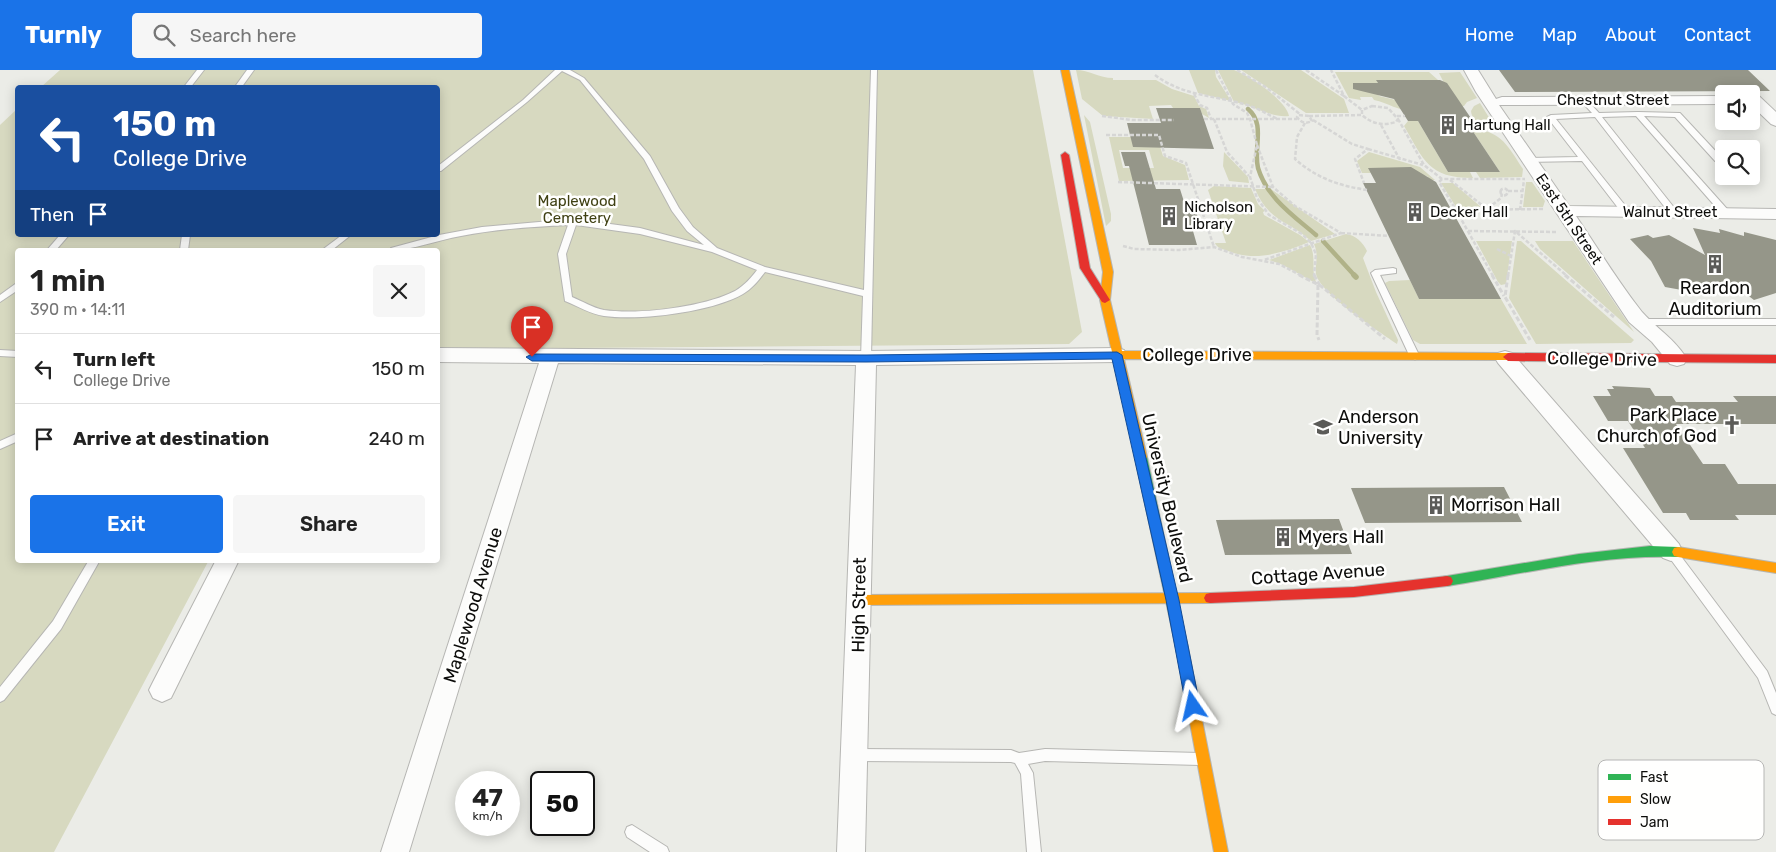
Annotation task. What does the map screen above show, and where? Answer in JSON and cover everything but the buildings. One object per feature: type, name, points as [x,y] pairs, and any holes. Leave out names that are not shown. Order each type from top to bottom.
[{"type":"street","name":"University Boulevard","points":[[1065,70],[1108,272],[1105,300],[1173,600],[1222,852]]},
{"type":"street","points":[[1472,70],[1501,100],[1535,160]]},
{"type":"street","name":"East 5th Street","points":[[1472,70],[1483,92],[1571,211],[1636,317],[1652,327],[1677,359]]},
{"type":"street","points":[[1760,99],[1776,99]]},
{"type":"street","name":"Chestnut Street","points":[[1501,100],[1715,100]]},
{"type":"street","points":[[1760,106],[1776,121]]},
{"type":"street","name":"University Boulevard","points":[[1064,148],[1085,268],[1105,300]]},
{"type":"street","name":"Walnut Street","points":[[1571,211],[1775,214]]},
{"type":"street","points":[[1079,235],[1100,235]]},
{"type":"street","name":"College Drive","points":[[440,355],[550,358],[866,358],[1117,355],[1776,359]]},
{"type":"street","name":"Maplewood Avenue","points":[[395,852],[550,358]]},
{"type":"street","name":"High Street","points":[[852,852],[866,358]]},
{"type":"street","points":[[1505,358],[1671,551]]},
{"type":"street","name":"Cottage Avenue","points":[[858,600],[1173,600],[1354,592],[1460,579],[1579,559],[1650,551],[1671,551],[1776,568]]},
{"type":"street","points":[[162,690],[226,563]]},
{"type":"lane","points":[[188,85],[201,70]]},
{"type":"lane","points":[[239,85],[251,70]]},
{"type":"lane","points":[[440,167],[517,107],[559,70]]},
{"type":"lane","points":[[566,70],[582,79],[647,158],[675,210],[690,229],[714,250]]},
{"type":"lane","points":[[866,358],[874,70]]},
{"type":"lane","points":[[1483,92],[1501,100]]},
{"type":"lane","points":[[1584,100],[1673,212]]},
{"type":"lane","points":[[1638,114],[1725,212]]},
{"type":"lane","points":[[1625,211],[1582,159],[1551,117],[1638,114],[1677,115],[1715,156]]},
{"type":"lane","points":[[1535,160],[1582,159]]},
{"type":"lane","points":[[573,222],[562,254],[568,299],[603,313],[654,313],[696,307],[732,294],[751,284],[763,269]]},
{"type":"lane","points":[[440,236],[516,225],[573,222],[640,230],[714,250],[763,269],[868,294]]},
{"type":"lane","points":[[53,248],[63,237]]},
{"type":"lane","points":[[329,248],[345,237]]},
{"type":"lane","points":[[400,248],[436,237]]},
{"type":"lane","points":[[1394,272],[1375,273],[1415,357]]},
{"type":"lane","points":[[0,299],[15,286]]},
{"type":"lane","points":[[1652,327],[1776,322]]},
{"type":"lane","points":[[0,353],[15,354]]},
{"type":"lane","points":[[0,445],[15,438]]},
{"type":"lane","points":[[1671,551],[1762,676],[1776,708]]},
{"type":"lane","points":[[0,696],[57,625],[94,563]]},
{"type":"lane","points":[[855,755],[1010,756],[1019,759],[1044,755],[1204,759]]},
{"type":"lane","points":[[1019,759],[1027,773],[1034,852]]},
{"type":"lane","points":[[632,832],[662,852]]},
{"type":"path","points":[[1216,70],[1233,103],[1247,114],[1250,119],[1257,146],[1261,151],[1264,168],[1273,187],[1294,206],[1341,234]]},
{"type":"path","points":[[1237,70],[1267,88],[1301,114],[1309,116],[1362,115],[1369,121],[1381,125],[1392,124],[1398,117],[1405,116]]},
{"type":"path","points":[[1306,70],[1362,110]]},
{"type":"path","points":[[1331,70],[1344,96]]},
{"type":"path","points":[[1155,75],[1163,83],[1176,89],[1248,105],[1278,119]]},
{"type":"path","points":[[1194,94],[1200,105],[1207,108],[1227,152],[1250,176],[1257,198],[1269,214],[1302,234],[1311,243],[1316,254],[1314,276],[1319,286],[1317,335],[1321,345]]},
{"type":"path","points":[[1362,110],[1369,106],[1379,106],[1390,110],[1398,117],[1424,165],[1442,179],[1533,179]]},
{"type":"path","points":[[1362,110],[1362,115]]},
{"type":"path","points":[[1297,119],[1301,114]]},
{"type":"path","points":[[1102,116],[1132,120],[1174,120]]},
{"type":"path","points":[[1309,116],[1352,144],[1400,160],[1424,165]]},
{"type":"path","points":[[1204,119],[1297,119],[1304,123],[1313,120]]},
{"type":"path","points":[[1304,123],[1297,137],[1295,159],[1304,168],[1345,187],[1367,190]]},
{"type":"path","points":[[1381,125],[1400,160]]},
{"type":"path","points":[[1106,135],[1159,136],[1165,156],[1186,163],[1214,247]]},
{"type":"path","points":[[1250,176],[1257,146]]},
{"type":"path","points":[[1364,183],[1356,166],[1355,159],[1368,149]]},
{"type":"path","points":[[1442,179],[1439,182],[1533,345]]},
{"type":"path","points":[[1450,179],[1487,210],[1501,198],[1502,194],[1509,194],[1507,191],[1522,191]]},
{"type":"path","points":[[1520,210],[1524,179]]},
{"type":"path","points":[[1118,182],[1273,187]]},
{"type":"path","points":[[1456,210],[1545,209]]},
{"type":"path","points":[[1468,231],[1560,232]]},
{"type":"path","points":[[1505,297],[1515,232]]},
{"type":"path","points":[[1515,232],[1617,320]]},
{"type":"path","points":[[1264,260],[1341,234],[1389,236]]},
{"type":"path","points":[[1116,243],[1134,249],[1179,250],[1214,247],[1242,257],[1278,264],[1319,286],[1391,343]]},
{"type":"path","points":[[1497,250],[1511,256]]},
{"type":"green space","name":"Maplewood Cemetery","points":[[60,70],[1033,70],[1082,332],[1069,344],[440,349],[440,248],[15,248],[15,563],[207,563],[54,852],[0,852],[0,125],[15,111],[15,237],[440,237],[440,85],[43,85]]},
{"type":"green space","points":[[1076,70],[1113,78],[1113,80],[1156,80],[1172,89],[1194,96],[1199,106],[1206,109],[1209,118],[1202,114],[1200,108],[1173,108],[1171,105],[1149,106],[1153,119],[1103,116],[1082,99]]},
{"type":"green space","points":[[1189,70],[1215,70],[1216,77],[1231,101],[1198,93]]},
{"type":"green space","points":[[1218,70],[1234,70],[1249,77],[1275,96],[1287,110],[1289,116],[1275,115],[1234,102]]},
{"type":"green space","points":[[1241,70],[1301,70],[1344,99],[1349,113],[1306,113]]},
{"type":"green space","points":[[1335,72],[1429,72],[1438,80],[1377,81],[1378,83],[1372,84],[1379,96],[1400,101],[1412,111],[1407,111],[1374,100],[1372,97],[1360,97],[1361,100],[1349,98]]},
{"type":"green space","points":[[1460,72],[1477,98],[1467,102],[1464,106],[1456,107],[1439,73]]},
{"type":"green space","points":[[1480,103],[1498,132],[1485,128],[1474,119],[1471,111],[1474,106]]},
{"type":"green space","points":[[1084,115],[1090,122],[1111,214],[1111,221],[1106,226]]},
{"type":"green space","points":[[1408,121],[1418,121],[1448,172],[1470,172],[1473,178],[1446,175],[1429,165],[1404,126]]},
{"type":"green space","points":[[1472,130],[1490,133],[1503,141],[1523,169],[1522,177],[1480,178],[1476,172],[1500,172]]},
{"type":"green space","points":[[1109,137],[1157,137],[1163,156],[1185,165],[1189,180],[1119,181]],"holes":[[[1119,150],[1149,150],[1154,168],[1123,168]]]},
{"type":"green space","points":[[1224,152],[1248,177],[1249,183],[1229,181],[1223,166]]},
{"type":"green space","points":[[1369,152],[1420,167],[1435,180],[1430,180],[1427,176],[1369,169],[1371,173],[1362,173],[1357,161]]},
{"type":"green space","points":[[1526,182],[1532,182],[1545,201],[1543,207],[1523,207]]},
{"type":"green space","points":[[1441,183],[1453,183],[1481,207],[1456,207]]},
{"type":"green space","points":[[1214,186],[1251,188],[1258,204],[1265,211],[1263,212],[1264,215],[1309,242],[1279,253],[1259,256],[1238,254],[1218,247],[1215,243],[1226,243],[1208,190]]},
{"type":"green space","points":[[1255,189],[1271,189],[1335,234],[1311,241],[1273,215]]},
{"type":"green space","points":[[1346,234],[1358,240],[1367,251],[1363,258],[1398,340],[1397,344],[1339,302],[1328,292],[1316,274],[1317,255],[1314,244]]},
{"type":"green space","points":[[1476,241],[1512,241],[1506,284],[1501,285],[1498,282]]},
{"type":"green space","points":[[1517,241],[1521,241],[1634,340],[1631,343],[1536,344],[1509,298]]},
{"type":"green space","points":[[1535,241],[1573,241],[1634,332],[1540,249]]},
{"type":"green space","points":[[1310,245],[1317,284],[1283,265],[1269,260]]},
{"type":"green space","points":[[1410,280],[1419,299],[1501,299],[1527,344],[1420,344],[1413,340],[1385,283],[1389,281]]},
{"type":"waterway","points":[[1248,109],[1253,115],[1258,129],[1257,160],[1262,179],[1282,206],[1316,235]]},
{"type":"waterway","points":[[1323,241],[1355,276]]},
{"type":"traffic: fast","points":[[1141,457],[1182,648]]},
{"type":"traffic: fast","points":[[1447,581],[1579,559],[1650,551],[1678,552]]},
{"type":"traffic: slow","points":[[1065,70],[1108,272],[1105,300],[1141,457]]},
{"type":"traffic: slow","points":[[1117,355],[1508,357]]},
{"type":"traffic: slow","points":[[1678,552],[1776,568]]},
{"type":"traffic: slow","points":[[858,600],[1210,598]]},
{"type":"traffic: slow","points":[[1182,648],[1221,852]]},
{"type":"traffic: jam","points":[[1065,155],[1085,268],[1105,300]]},
{"type":"traffic: jam","points":[[1508,357],[1776,359]]},
{"type":"traffic: jam","points":[[1210,598],[1354,592],[1447,581]]},
{"type":"place","name":"Hartung Hall","points":[[1448,125]]},
{"type":"place","name":"Decker Hall","points":[[1415,212]]},
{"type":"place","name":"Nicholson Library","points":[[1169,216]]},
{"type":"place","name":"Reardon Auditorium","points":[[1715,264]]},
{"type":"place","name":"Park Place Church of God","points":[[1732,425]]},
{"type":"place","name":"Anderson University","points":[[1323,427]]},
{"type":"place","name":"Morrison Hall","points":[[1436,505]]},
{"type":"place","name":"Myers Hall","points":[[1283,537]]},
{"type":"route","points":[[532,357],[866,358],[1117,355],[1173,600],[1193,706]]}]
